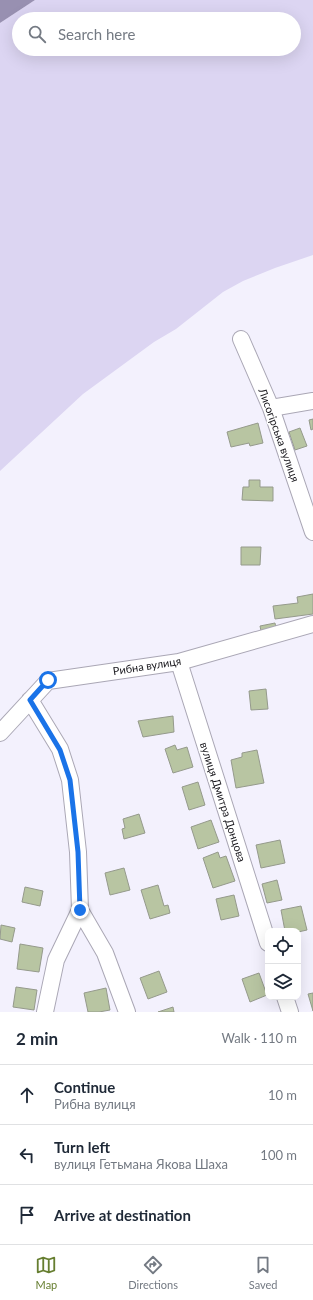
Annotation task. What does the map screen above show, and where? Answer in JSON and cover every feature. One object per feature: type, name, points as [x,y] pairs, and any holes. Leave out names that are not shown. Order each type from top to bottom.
[{"type":"street","name":"Лисогірська вулиця","points":[[241,339],[271,408],[313,532]]},
{"type":"street","points":[[271,408],[313,401]]},
{"type":"street","name":"Рибна вулиця","points":[[0,733],[48,680],[178,662],[313,624]]},
{"type":"street","name":"вулиця Дмитра Донцова","points":[[178,662],[265,934]]},
{"type":"street","points":[[30,700],[60,750],[70,780],[78,852],[80,910],[56,960],[45,1012]]},
{"type":"street","points":[[80,910],[105,954],[128,1012]]},
{"type":"street","points":[[286,1000],[290,1012]]},
{"type":"shaded area","points":[[0,0],[35,0],[17,12],[12,12],[12,15],[0,23]]},
{"type":"shaded area","points":[[35,0],[313,0],[313,255],[243,281],[223,292],[176,329],[154,342],[83,394],[0,471],[0,23],[12,15],[12,56],[301,56],[301,12],[17,12]]},
{"type":"building","points":[[313,419],[313,429],[311,430],[309,420]]},
{"type":"building","points":[[258,423],[263,443],[250,446],[249,443],[231,447],[227,432]]},
{"type":"building","points":[[300,428],[307,446],[295,450],[289,432]]},
{"type":"building","points":[[249,480],[260,480],[260,487],[273,487],[273,501],[242,500],[243,487],[249,487]]},
{"type":"building","points":[[241,547],[261,547],[260,565],[241,565]]},
{"type":"building","points":[[313,594],[313,614],[275,619],[273,606],[298,603],[297,597]]},
{"type":"building","points":[[275,623],[277,633],[262,636],[260,626]]},
{"type":"building","points":[[266,689],[268,709],[251,710],[249,691]]},
{"type":"building","points":[[173,716],[174,732],[143,737],[138,721]]},
{"type":"building","points":[[175,745],[177,750],[187,747],[193,767],[173,773],[165,749]]},
{"type":"building","points":[[257,750],[264,783],[236,788],[231,760],[242,757],[242,753]]},
{"type":"building","points":[[198,782],[205,805],[189,810],[182,787]]},
{"type":"building","points":[[139,814],[145,833],[124,839],[122,829],[125,828],[123,819]]},
{"type":"building","points":[[211,820],[219,842],[198,849],[191,827]]},
{"type":"building","points":[[280,840],[285,863],[261,868],[256,845]]},
{"type":"building","points":[[218,852],[220,858],[226,856],[235,881],[213,888],[203,858]]},
{"type":"building","points":[[124,868],[130,890],[110,895],[105,873]]},
{"type":"building","points":[[277,880],[282,900],[267,903],[262,884]]},
{"type":"building","points":[[158,885],[164,906],[168,905],[170,913],[150,919],[141,890]]},
{"type":"building","points":[[25,887],[43,891],[40,906],[22,902]]},
{"type":"building","points":[[234,895],[239,916],[221,920],[216,899]]},
{"type":"building","points":[[301,906],[307,930],[301,931],[301,928],[284,928],[281,910]]},
{"type":"building","points":[[1,925],[15,928],[12,942],[0,939]]},
{"type":"building","points":[[20,944],[43,948],[39,972],[17,969]]},
{"type":"building","points":[[159,971],[167,992],[148,999],[140,978]]},
{"type":"building","points":[[259,973],[265,990],[265,996],[250,1002],[242,979]]},
{"type":"building","points":[[16,987],[37,990],[34,1010],[13,1007]]},
{"type":"building","points":[[106,988],[110,1010],[88,1012],[84,993]]},
{"type":"building","points":[[313,993],[313,1011],[308,994]]},
{"type":"building","points":[[173,1007],[174,1012],[158,1012]]},
{"type":"route","points":[[48,680],[30,700],[60,750],[70,780],[78,852],[80,910]]}]
